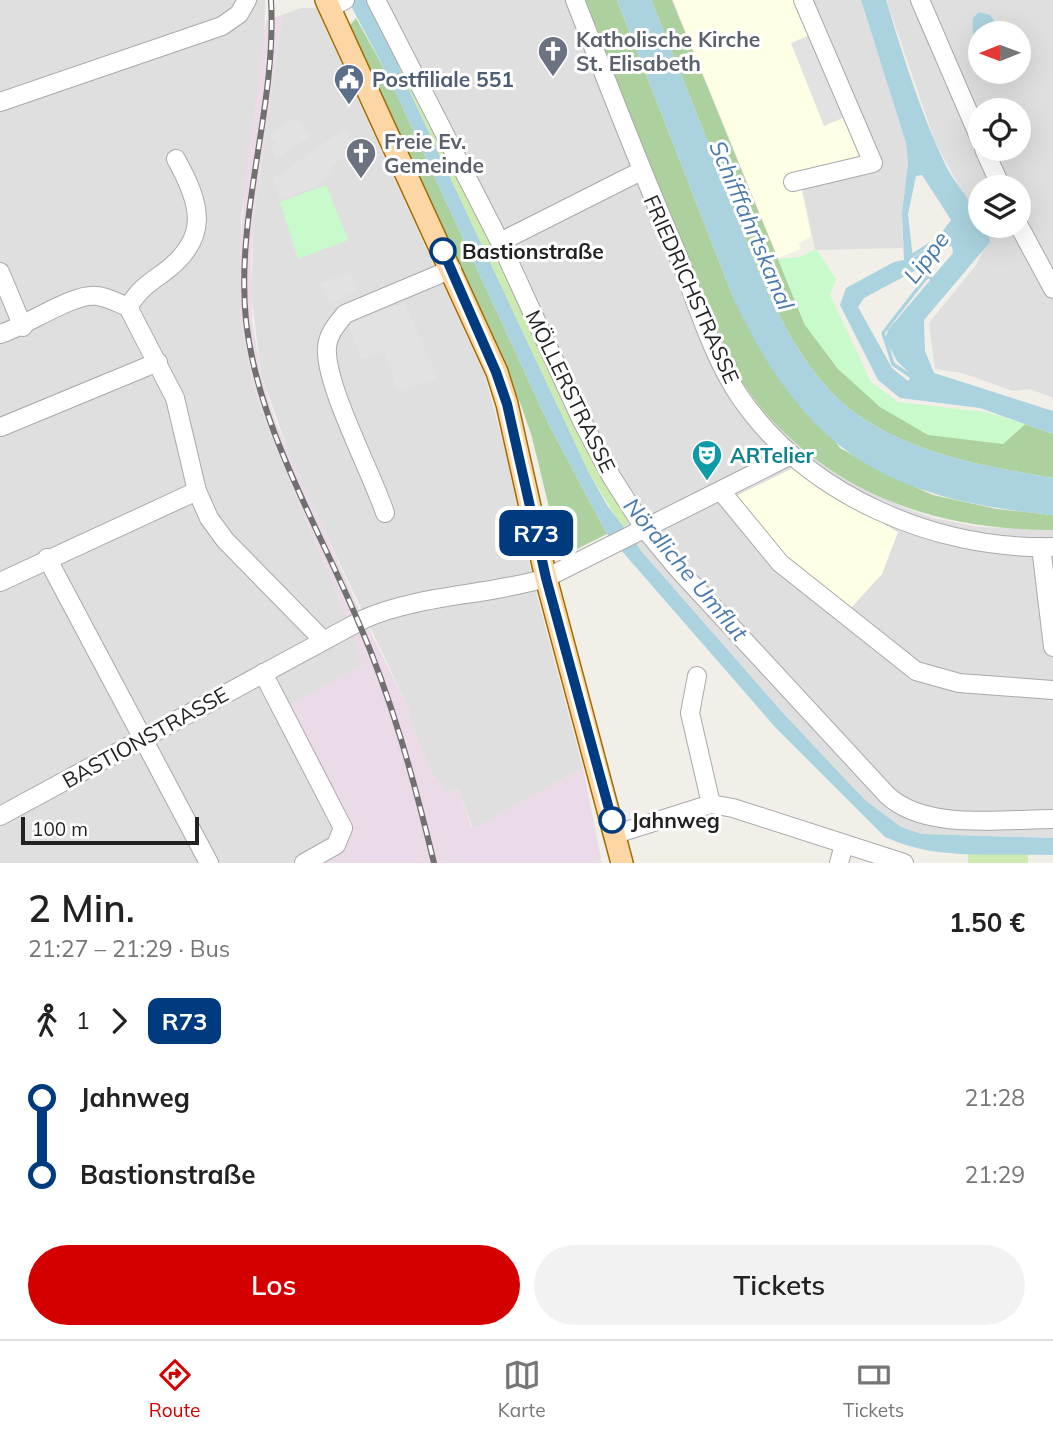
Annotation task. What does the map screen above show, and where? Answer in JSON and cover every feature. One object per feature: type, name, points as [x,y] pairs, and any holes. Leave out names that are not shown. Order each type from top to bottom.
[{"type":"main road","points":[[334,3],[452,270],[507,404],[546,578],[622,863]]},
{"type":"street","name":"MÖLLERSTRASSE","points":[[376,0],[500,242],[582,421],[640,530],[896,803],[914,814],[930,817],[1053,819]]},
{"type":"street","name":"FRIEDRICHSTRASSE","points":[[575,0],[641,171],[729,378],[741,399],[791,455],[844,492],[896,519],[980,544],[1047,547]]},
{"type":"street","points":[[793,182],[873,163],[803,0]]},
{"type":"street","points":[[920,0],[968,111]]},
{"type":"street","points":[[0,102],[222,26],[243,7]]},
{"type":"street","points":[[128,307],[143,285],[180,258],[196,232],[199,216],[196,201],[176,159]]},
{"type":"street","points":[[500,242],[641,171]]},
{"type":"street","points":[[1026,238],[1053,289]]},
{"type":"street","points":[[385,513],[343,409],[328,363],[327,345],[333,328],[345,314],[452,270]]},
{"type":"street","points":[[0,272],[23,327]]},
{"type":"street","points":[[0,334],[23,327],[55,307],[95,295],[128,307],[175,398],[197,491],[209,518],[225,540],[323,640]]},
{"type":"street","points":[[1,427],[158,362]]},
{"type":"street","name":"BASTIONSTRASSE","points":[[0,816],[323,640],[385,610],[507,590],[546,578],[791,455]]},
{"type":"street","points":[[0,582],[197,491]]},
{"type":"street","points":[[721,491],[780,563],[916,671],[959,683],[1053,690]]},
{"type":"street","points":[[1047,547],[1053,647]]},
{"type":"street","points":[[47,558],[209,863]]},
{"type":"street","points":[[263,673],[343,828],[336,845],[304,863]]},
{"type":"street","points":[[697,676],[690,713],[711,804]]},
{"type":"street","points":[[616,834],[662,822],[711,804],[733,808],[904,863]]},
{"type":"street","points":[[839,863],[844,845]]},
{"type":"shaded area","points":[[0,0],[265,0],[264,57],[241,217],[241,321],[252,381],[270,434],[346,614],[364,666],[343,828],[304,863],[0,863]]},
{"type":"shaded area","points":[[370,0],[582,0],[767,415],[800,446],[851,482],[900,506],[933,518],[979,527],[1053,530],[1053,838],[922,834],[901,827],[865,800],[783,713],[643,553],[622,527],[627,524]]},
{"type":"shaded area","points":[[673,0],[796,0],[862,154],[861,160],[799,178],[811,237],[799,243],[801,249],[778,258]]},
{"type":"shaded area","points":[[810,0],[861,0],[906,143],[908,163],[902,213],[903,248],[815,250],[802,187],[882,167]]},
{"type":"shaded area","points":[[886,0],[1053,0],[1053,398],[1030,389],[1013,391],[962,373],[935,369],[929,323],[976,265],[989,238],[1031,238],[1031,175],[968,175],[968,202],[936,144]]},
{"type":"shaded area","points":[[301,8],[316,8],[485,376],[504,446],[536,592],[583,768],[473,829],[458,789],[446,793],[431,772],[410,721],[408,707],[294,467],[261,374],[251,292],[254,218],[282,15]]},
{"type":"shaded area","points":[[282,15],[254,218],[251,263],[252,320],[261,374],[276,423],[359,609],[408,707],[410,721],[431,772],[446,793],[458,789],[472,829],[583,768],[602,863],[304,863],[343,828],[281,709],[363,665],[346,614],[270,434],[252,381],[241,321],[239,262],[245,181],[266,21]]},
{"type":"shaded area","points":[[810,35],[843,118],[824,126],[791,43]]},
{"type":"shaded area","points":[[296,117],[311,136],[277,159],[270,148],[276,143],[270,135]]},
{"type":"shaded area","points":[[346,128],[355,154],[330,165],[333,173],[315,187],[280,199],[273,179]]},
{"type":"shaded area","points":[[350,272],[358,291],[329,303],[320,283]]},
{"type":"shaded area","points":[[404,302],[438,378],[398,391],[384,352],[361,359],[348,323]]},
{"type":"shaded area","points":[[793,468],[831,494],[898,532],[882,574],[850,609],[782,556],[732,498]]},
{"type":"green space","points":[[582,0],[617,0],[735,302],[840,448],[886,474],[933,495],[997,509],[1053,515],[1053,530],[973,524],[898,504],[863,489],[829,469],[798,445],[768,416],[736,373]]},
{"type":"green space","points":[[651,0],[672,0],[805,325],[880,407],[1003,444],[1025,424],[1053,434],[1053,478],[951,457],[903,440],[858,415],[833,393],[810,366],[790,335],[757,267]]},
{"type":"green space","points":[[356,18],[389,78],[549,425],[607,534],[567,554],[559,549],[532,437],[521,405],[350,25]]},
{"type":"green space","points":[[388,36],[628,515],[627,524],[622,527],[589,473],[401,73]]},
{"type":"green space","points":[[326,185],[348,240],[298,259],[280,202]]},
{"type":"green space","points":[[816,249],[836,279],[830,295],[871,382],[898,402],[986,412],[1025,424],[1003,444],[928,435],[880,407],[838,369],[805,325],[778,259],[800,257]]},
{"type":"green space","points":[[968,852],[1028,854],[1028,863],[968,863]]},
{"type":"water","points":[[348,0],[370,0],[388,36],[401,73],[589,473],[607,505],[643,553],[783,713],[865,800],[901,827],[922,834],[1053,838],[1053,855],[946,853],[904,845],[885,837],[775,727],[607,534],[549,425],[389,78]]},
{"type":"water","points":[[617,0],[651,0],[757,267],[790,335],[810,366],[833,393],[858,415],[903,440],[951,457],[1053,478],[1053,515],[944,496],[899,481],[860,460],[824,432],[792,397],[763,354],[735,302]]},
{"type":"water","name":"Lippe","points":[[861,0],[886,0],[928,126],[950,173],[968,200],[968,238],[989,238],[990,242],[924,320],[925,351],[934,373],[1053,411],[1053,434],[980,408],[900,398],[878,380],[840,305],[846,288],[894,262],[904,260],[902,213],[908,163],[906,143]],"holes":[[[922,175],[951,220],[934,243],[913,258],[908,214],[916,176]],[[952,246],[953,253],[888,330],[885,339],[897,361],[912,376],[908,381],[892,368],[858,307],[864,298],[935,260],[946,247]]]},
{"type":"water","points":[[979,12],[990,15],[994,21],[973,21]]},
{"type":"waterway","name":"Lippe","points":[[910,257],[930,244],[936,246]]},
{"type":"waterway","name":"Lippe","points":[[913,378],[893,364],[883,333],[925,279],[929,276],[935,282]]},
{"type":"railway","points":[[271,0],[268,80],[246,240],[246,321],[253,360],[276,437],[358,621],[392,710],[434,863]]},
{"type":"bus line","name":"R73","points":[[443,251],[496,372],[507,404],[546,578],[612,820]]},
{"type":"place","name":"Katholische Kirche St. Elisabeth","points":[[553,78]]},
{"type":"place","name":"Postfiliale 551","points":[[349,106]]},
{"type":"place","name":"Freie Ev. Gemeinde","points":[[361,180]]},
{"type":"place","name":"Bastionstraße","points":[[443,251]]},
{"type":"place","name":"ARTelier","points":[[707,482]]},
{"type":"place","name":"Jahnweg","points":[[612,820]]},
{"type":"water label","name":"Schifffahrtskanal","points":[[752,225]]},
{"type":"water label","name":"Nördliche Umflut","points":[[686,569]]}]
